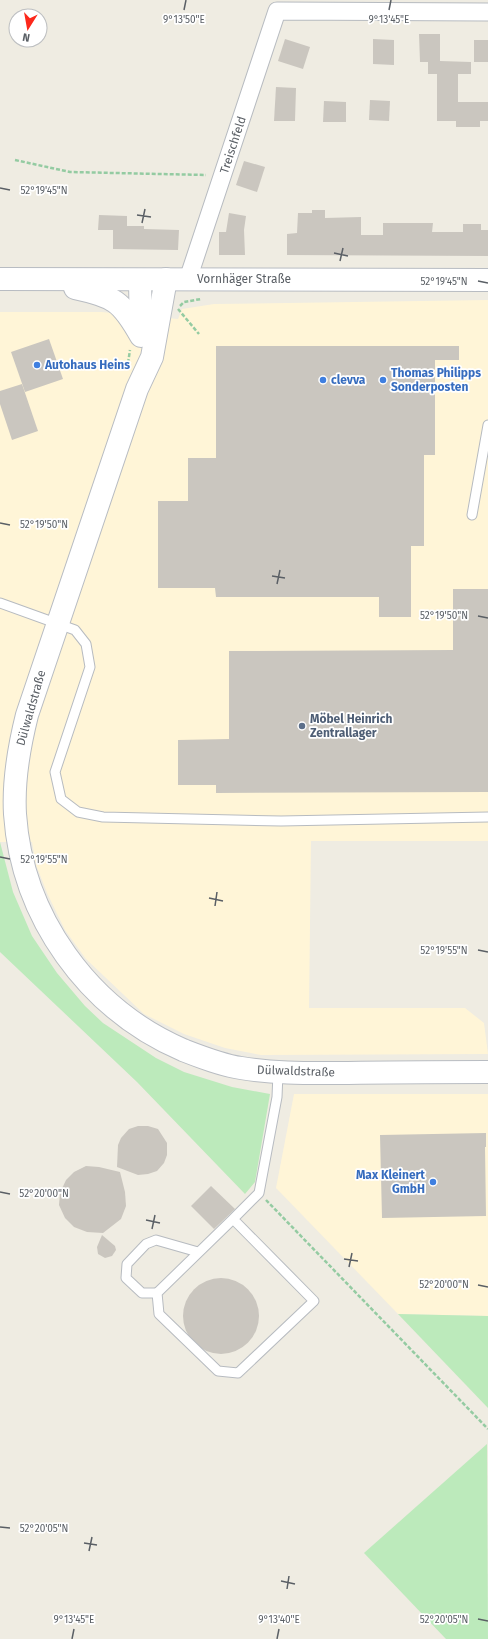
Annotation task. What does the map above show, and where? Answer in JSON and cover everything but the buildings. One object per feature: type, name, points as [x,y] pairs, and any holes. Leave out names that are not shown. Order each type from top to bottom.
[{"type":"street","name":"Treischfeld","points":[[188,279],[277,11],[417,6]]},
{"type":"street","points":[[417,6],[488,12]]},
{"type":"street","name":"Vornhäger Straße","points":[[0,279],[488,280]]},
{"type":"street","name":"Dülwaldstraße","points":[[166,279],[152,357],[137,389],[27,715],[18,751],[15,783],[15,814],[20,847],[30,885],[46,924],[70,962],[98,994],[130,1021],[164,1041],[201,1057],[239,1068],[278,1073],[488,1072]]},
{"type":"street","points":[[39,280],[102,294],[115,300],[129,314],[135,339]]},
{"type":"street","name":"Dülwaldstraße","points":[[137,389],[135,339],[140,280]]},
{"type":"lane","points":[[472,515],[488,425]]},
{"type":"lane","points":[[0,603],[58,622],[75,630],[86,644],[90,668],[55,772],[61,799],[78,812],[103,817],[281,821],[488,817]]},
{"type":"lane","points":[[198,1252],[156,1240],[146,1244],[127,1264],[126,1278],[142,1293],[157,1293],[259,1193],[276,1097],[278,1073]]},
{"type":"lane","points":[[157,1293],[159,1314],[218,1371],[238,1372],[314,1301],[233,1219]]},
{"type":"path","points":[[15,160],[70,172],[223,176]]},
{"type":"path","points":[[178,308],[199,334]]},
{"type":"path","points":[[126,369],[135,339]]},
{"type":"path","points":[[259,1193],[488,1429]]},
{"type":"shaded area","points":[[488,300],[488,841],[311,841],[309,1008],[465,1008],[484,1023],[488,1054],[261,1055],[225,1048],[184,1034],[144,1014],[86,959],[65,930],[48,895],[36,865],[32,842],[0,842],[0,312],[101,312],[178,319],[182,309],[214,304]]},
{"type":"shaded area","points":[[294,1094],[488,1094],[488,1316],[398,1314],[276,1188]]},
{"type":"green space","points":[[0,842],[13,892],[32,936],[57,973],[85,1006],[103,1023],[156,1058],[184,1072],[232,1087],[270,1094],[255,1182],[245,1194],[137,1082],[0,952]]},
{"type":"green space","points":[[398,1314],[488,1316],[488,1408]]},
{"type":"green space","points":[[487,1444],[488,1639],[446,1639],[364,1553]]},
{"type":"place","name":"Autohaus Heins","points":[[37,365]]},
{"type":"place","name":"clevva","points":[[323,380]]},
{"type":"place","name":"Thomas Philipps Sonderposten","points":[[383,380]]},
{"type":"place","name":"Möbel Heinrich Zentrallager","points":[[302,726]]},
{"type":"place","name":"Max Kleinert GmbH","points":[[433,1182]]}]
